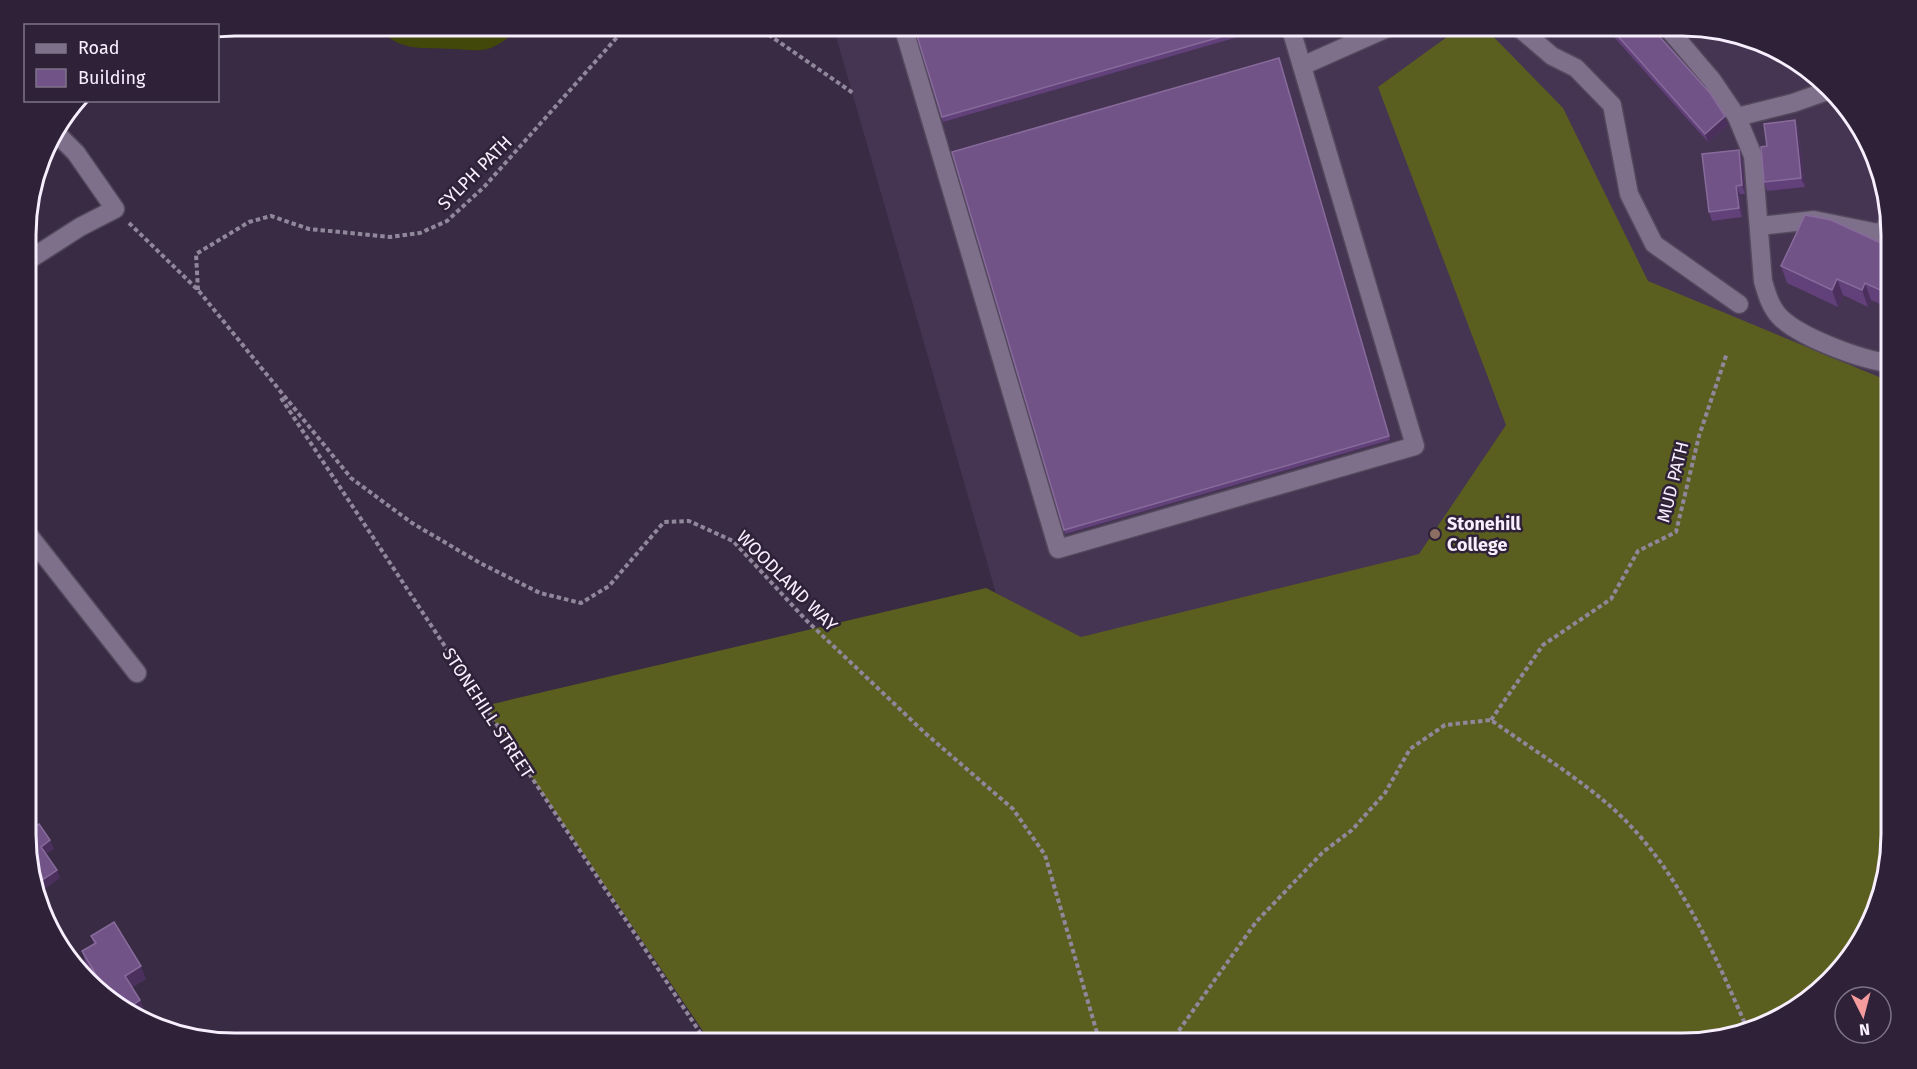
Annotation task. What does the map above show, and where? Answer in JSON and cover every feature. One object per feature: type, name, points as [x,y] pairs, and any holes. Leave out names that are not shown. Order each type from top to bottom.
[{"type":"street","points":[[906,36],[1059,549],[1415,446],[1293,36]]},
{"type":"street","points":[[1302,66],[1370,36]]},
{"type":"street","points":[[1529,36],[1552,56],[1576,68],[1612,105],[1629,194],[1654,244],[1739,304]]},
{"type":"street","points":[[1675,36],[1712,80],[1737,117],[1753,156],[1763,281],[1768,300],[1781,318],[1800,330],[1842,349],[1881,360]]},
{"type":"street","points":[[1737,117],[1794,103],[1821,93]]},
{"type":"street","points":[[36,256],[115,209],[76,153],[62,139]]},
{"type":"street","points":[[1760,226],[1814,220],[1878,233],[1881,231]]},
{"type":"street","points":[[36,545],[137,673]]},
{"type":"path","name":"SYLPH PATH","points":[[198,290],[196,254],[249,222],[271,216],[309,229],[390,237],[420,233],[447,221],[484,188],[620,36]]},
{"type":"path","points":[[770,36],[852,93]]},
{"type":"path","points":[[115,209],[198,290],[270,382]]},
{"type":"path","name":"MUD PATH","points":[[1491,720],[1543,645],[1611,599],[1638,552],[1676,532],[1699,436],[1727,353]]},
{"type":"path","name":"WOODLAND WAY","points":[[270,382],[351,478],[432,534],[480,563],[540,593],[581,603],[609,586],[664,522],[689,521],[733,541],[820,634],[925,733],[1013,808],[1046,855],[1097,1033]]},
{"type":"path","name":"STONEHILL STREET","points":[[270,382],[700,1033]]},
{"type":"path","points":[[1177,1033],[1256,922],[1323,852],[1359,823],[1385,793],[1410,749],[1445,725],[1491,720],[1609,806],[1640,837],[1690,909],[1744,1022]]},
{"type":"shaded area","name":"Stonehill College","points":[[836,36],[1682,36],[1708,38],[1758,51],[1803,77],[1832,104],[1860,147],[1877,196],[1881,222],[1881,847],[1874,885],[1866,910],[1847,944],[1832,965],[1813,984],[1770,1012],[1721,1029],[1695,1033],[1122,1033]]},
{"type":"green space","points":[[386,36],[510,36],[497,45],[475,50],[412,47]]},
{"type":"green space","points":[[1448,36],[1493,36],[1563,108],[1648,281],[1881,378],[1881,847],[1874,885],[1866,910],[1847,944],[1832,965],[1813,984],[1770,1012],[1721,1029],[1695,1033],[704,1033],[484,706],[986,588],[1081,637],[1419,554],[1506,425],[1378,87]]},
{"type":"building","points":[[917,36],[1224,36],[942,117]]},
{"type":"building","points":[[1618,36],[1659,36],[1710,93],[1725,116],[1705,134]]},
{"type":"building","points":[[1279,58],[1389,436],[1064,530],[952,152]]},
{"type":"building","points":[[1795,120],[1801,178],[1764,182],[1761,147],[1767,146],[1764,124]]},
{"type":"building","points":[[1739,150],[1742,185],[1736,186],[1739,208],[1709,212],[1702,154]]},
{"type":"building","points":[[1805,215],[1831,220],[1881,243],[1881,290],[1865,283],[1862,290],[1837,279],[1832,290],[1781,266]]},
{"type":"building","points":[[39,824],[50,840],[41,847],[57,870],[42,880],[38,860],[36,826]]},
{"type":"building","points":[[114,922],[141,966],[125,976],[140,1000],[133,1004],[98,978],[82,951],[96,943],[91,936]]},
{"type":"place","name":"Stonehill College","points":[[1435,534]]}]
